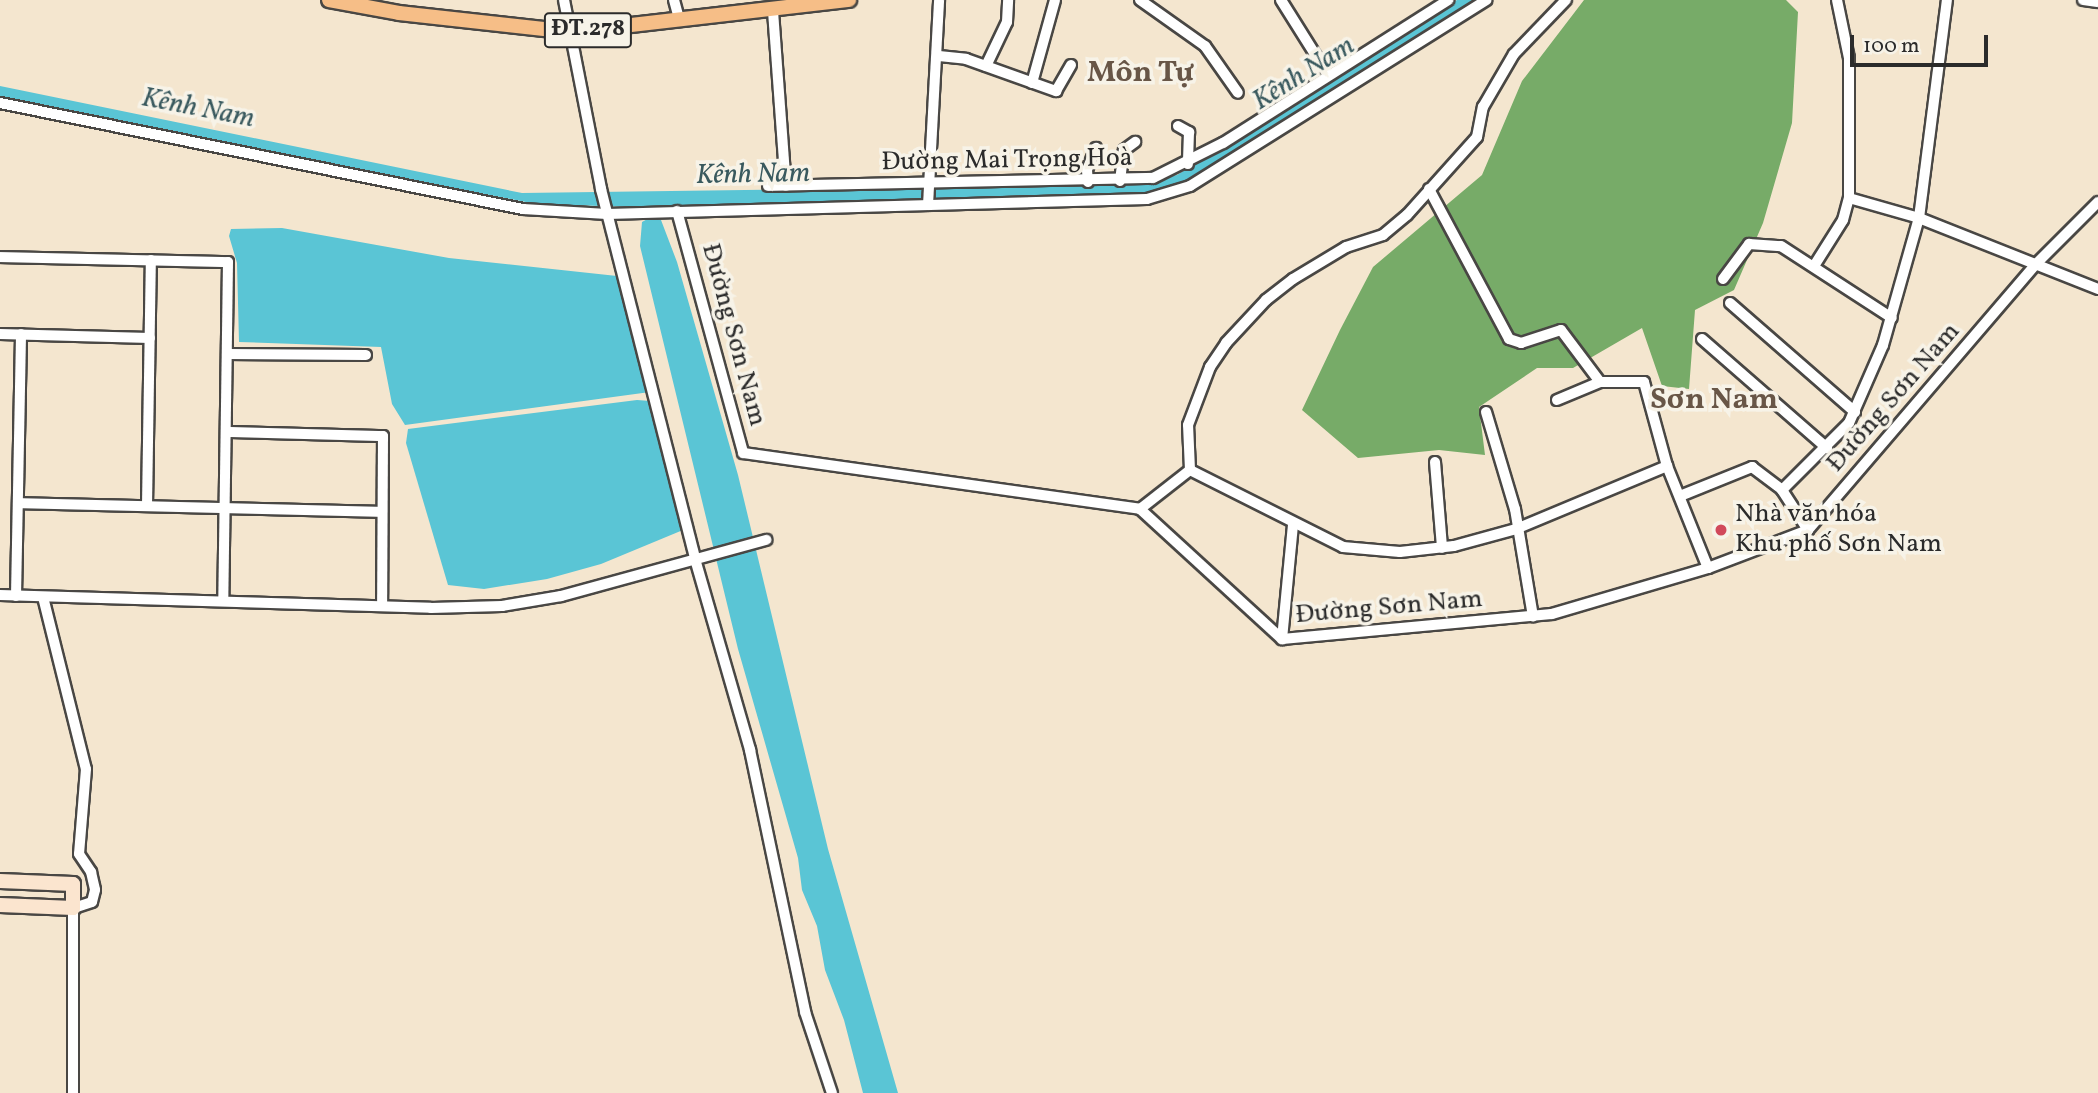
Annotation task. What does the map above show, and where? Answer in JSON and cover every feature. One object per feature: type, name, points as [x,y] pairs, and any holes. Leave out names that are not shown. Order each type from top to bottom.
[{"type":"main road","name":"ĐT.278","points":[[329,0],[399,13],[571,32],[849,0]]},
{"type":"street","points":[[564,0],[607,214],[750,750],[799,989],[832,1093]]},
{"type":"street","points":[[674,0],[679,19]]},
{"type":"street","points":[[928,205],[933,84],[939,56],[939,0]]},
{"type":"street","points":[[986,66],[1007,22],[1008,0]]},
{"type":"street","points":[[1032,83],[1055,0]]},
{"type":"street","points":[[1140,0],[1205,46],[1238,93]]},
{"type":"street","points":[[1280,0],[1328,75]]},
{"type":"street","name":"Đường Mai Trọng Hoà","points":[[768,186],[1088,182],[1153,178],[1188,164],[1448,0]]},
{"type":"street","points":[[0,103],[506,206],[607,214],[1131,200],[1175,194],[1486,0]]},
{"type":"street","points":[[1190,470],[1191,414],[1210,367],[1226,342],[1266,300],[1293,279],[1346,247],[1383,235],[1407,215],[1477,137],[1483,107],[1514,54],[1566,0]]},
{"type":"street","points":[[1814,266],[1843,220],[1849,198],[1849,58],[1837,0]]},
{"type":"street","points":[[1782,490],[1827,448],[1855,412],[1892,318],[1919,218],[1947,0]]},
{"type":"street","points":[[2083,0],[2098,2]]},
{"type":"street","points":[[774,10],[786,186]]},
{"type":"street","points":[[939,56],[986,66],[1056,91],[1071,65]]},
{"type":"street","points":[[1178,126],[1189,132],[1188,164]]},
{"type":"street","points":[[1120,181],[1124,150],[1135,142]]},
{"type":"street","points":[[1088,182],[1087,170],[1096,148]]},
{"type":"street","points":[[1429,189],[1509,339],[1521,342],[1561,330],[1600,382]]},
{"type":"street","points":[[1849,198],[1919,218],[2098,289]]},
{"type":"street","name":"Đường Sơn Nam","points":[[677,211],[743,453],[1140,509],[1282,639],[1533,616],[1707,568],[1808,530],[2035,265],[2098,202]]},
{"type":"street","points":[[1723,279],[1740,251],[1757,243],[1781,246],[1892,318]]},
{"type":"street","points":[[0,257],[228,262],[223,601]]},
{"type":"street","points":[[147,506],[151,260]]},
{"type":"street","points":[[1731,303],[1855,412]]},
{"type":"street","points":[[0,334],[150,338]]},
{"type":"street","points":[[16,596],[21,334]]},
{"type":"street","points":[[1702,339],[1827,448]]},
{"type":"street","points":[[227,354],[366,355]]},
{"type":"street","points":[[1557,401],[1600,382],[1644,382],[1667,466],[1707,568]]},
{"type":"street","points":[[1486,412],[1515,509],[1516,529],[1533,616]]},
{"type":"street","points":[[226,432],[383,436],[382,607]]},
{"type":"street","points":[[1435,462],[1441,548]]},
{"type":"street","points":[[1190,470],[1293,525],[1343,547],[1370,551],[1441,548],[1516,529],[1667,466]]},
{"type":"street","points":[[1680,496],[1752,467],[1782,490],[1808,530]]},
{"type":"street","points":[[1140,509],[1190,470]]},
{"type":"street","points":[[18,503],[382,512]]},
{"type":"street","points":[[1282,639],[1293,525]]},
{"type":"street","points":[[0,595],[382,607],[530,603],[766,540]]},
{"type":"street","points":[[0,905],[73,908],[94,898],[94,878],[79,854],[86,769],[43,597]]},
{"type":"street","points":[[0,881],[73,884],[72,1093]]},
{"type":"green space","points":[[1584,0],[1786,0],[1798,12],[1792,123],[1763,223],[1734,290],[1695,310],[1689,389],[1662,386],[1642,328],[1573,368],[1537,368],[1479,407],[1485,455],[1439,450],[1358,458],[1302,410],[1340,330],[1373,267],[1482,175],[1522,81]]},
{"type":"water","name":"Kênh Nam","points":[[1457,0],[1475,0],[1189,180],[1148,193],[632,207],[536,204],[0,99],[0,86],[522,193],[1122,185],[1177,175]]},
{"type":"water","points":[[651,217],[661,220],[677,262],[738,475],[828,849],[898,1093],[863,1093],[844,1020],[825,970],[817,926],[802,890],[798,858],[738,649],[640,246],[642,222]]},
{"type":"water","points":[[282,228],[449,258],[617,276],[650,392],[405,425],[392,404],[381,347],[239,342],[237,263],[229,236],[231,229]]},
{"type":"water","points":[[637,400],[650,401],[683,530],[601,564],[547,579],[484,589],[448,585],[406,443],[408,429]]},
{"type":"place","name":"Nhà văn hóa Khu phố Sơn Nam","points":[[1721,530]]},
{"type":"district","name":"Môn Tự","points":[[1141,73]]},
{"type":"district","name":"Sơn Nam","points":[[1714,400]]}]
